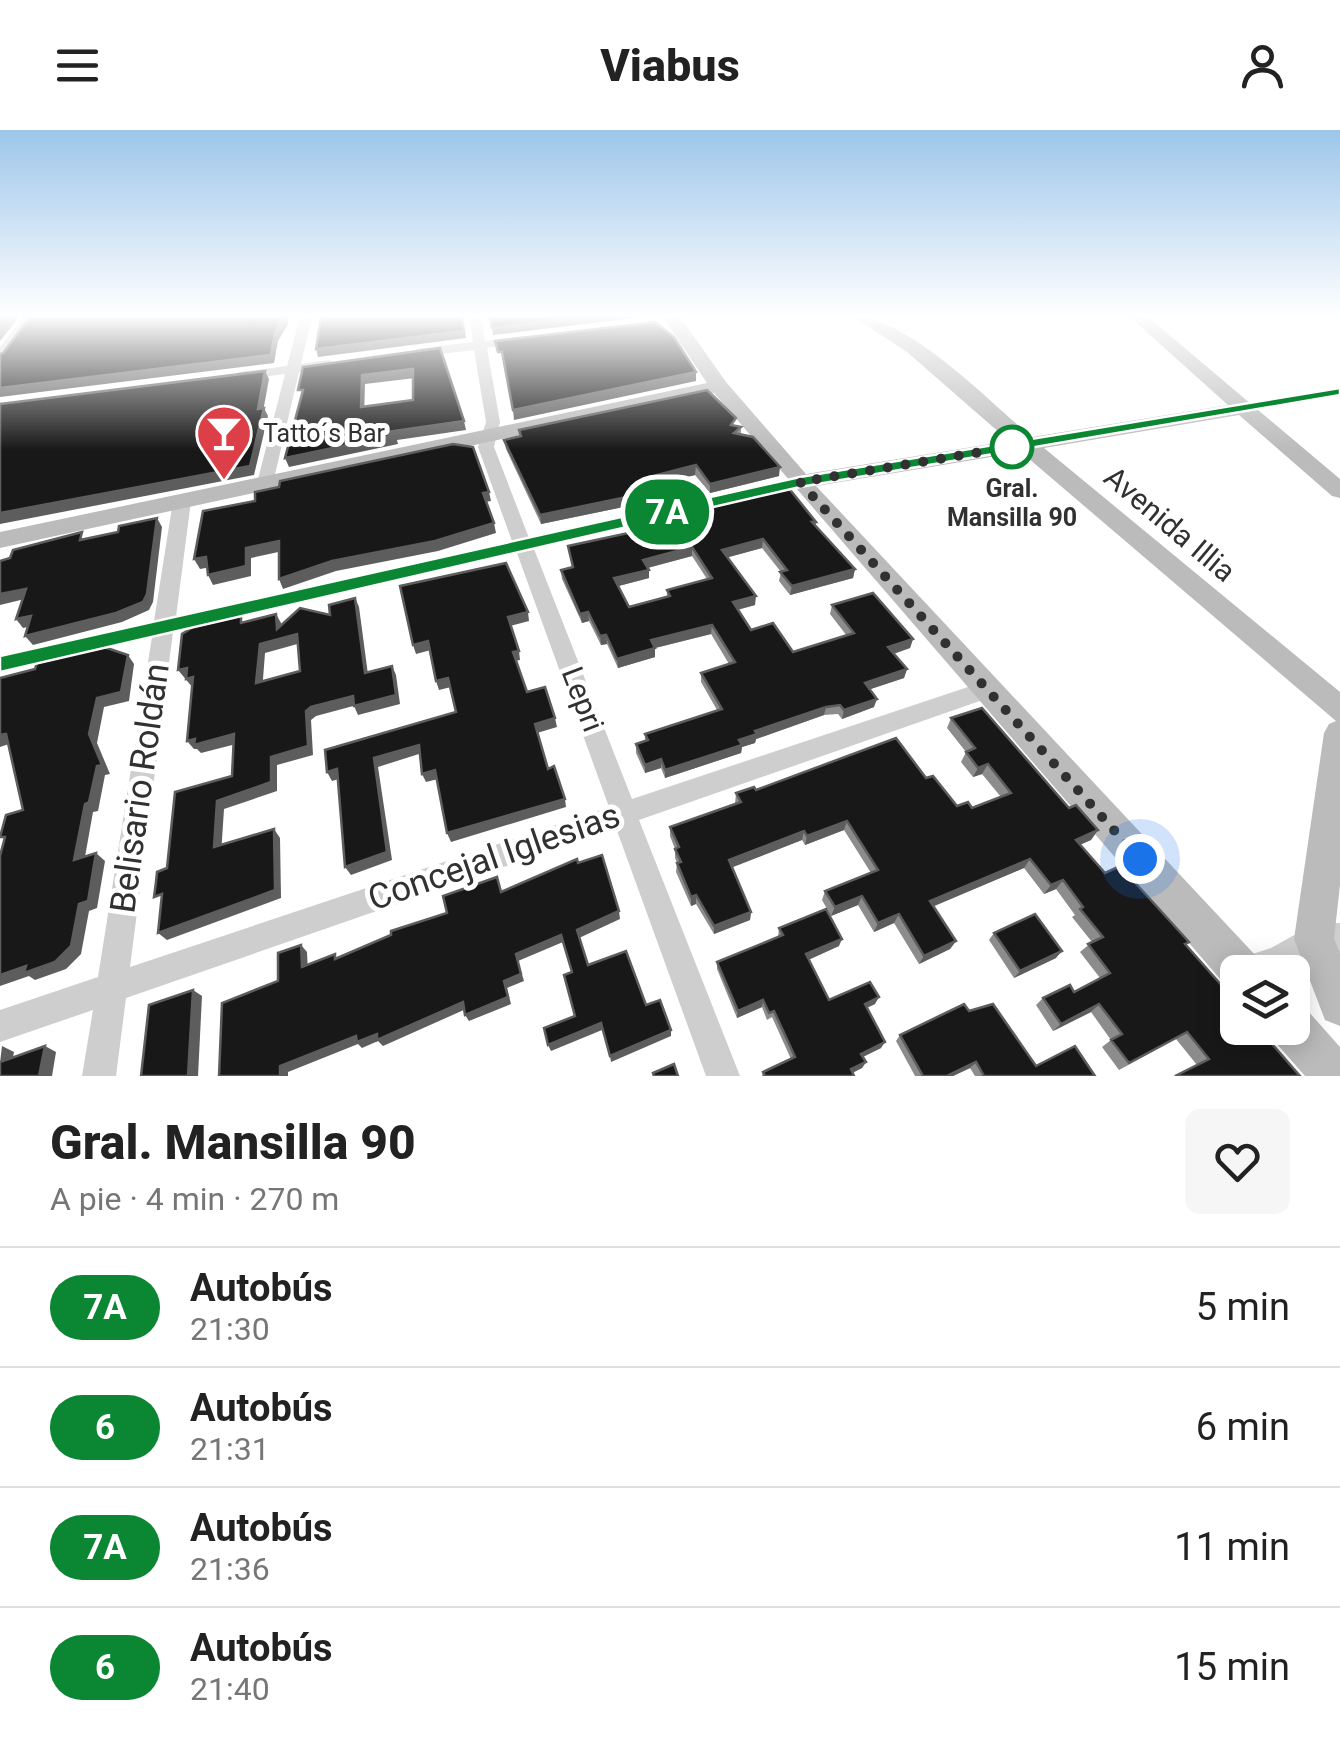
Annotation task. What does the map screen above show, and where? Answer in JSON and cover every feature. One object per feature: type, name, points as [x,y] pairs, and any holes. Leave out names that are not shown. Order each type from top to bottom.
[{"type":"street","points":[[265,484],[296,361]]},
{"type":"street","points":[[220,378],[352,361]]},
{"type":"street","name":"Lepri","points":[[483,361],[493,422],[486,446],[723,1076]]},
{"type":"street","points":[[700,361],[800,482],[1227,955]]},
{"type":"street","name":"Avenida Illia","points":[[927,361],[1340,710]]},
{"type":"street","points":[[1189,361],[1340,491]]},
{"type":"street","points":[[0,540],[720,386]]},
{"type":"street","points":[[0,664],[800,482],[1340,392]]},
{"type":"street","name":"Belisario Roldán","points":[[99,1076],[182,501]]},
{"type":"street","name":"Concejal Iglesias","points":[[0,1026],[989,689]]},
{"type":"street","points":[[1340,733],[1327,938],[1340,1005]]},
{"type":"street","points":[[1291,955],[1327,938]]},
{"type":"street","points":[[1327,938],[1340,983]]},
{"type":"street","points":[[1308,1045],[1335,1076]]},
{"type":"building","points":[[0,361],[221,361],[0,388]]},
{"type":"building","points":[[345,361],[444,361],[464,421],[380,433],[395,435],[285,458],[303,390],[298,390],[303,367]],"holes":[[[413,369],[413,400],[361,407],[362,375]]]},
{"type":"building","points":[[504,361],[689,361],[696,372],[513,410]]},
{"type":"building","points":[[265,371],[258,409],[264,408],[250,466],[0,513],[0,404]]},
{"type":"building","points":[[707,390],[736,418],[731,425],[741,427],[734,433],[753,437],[780,467],[710,484],[696,465],[649,477],[661,495],[636,501],[632,496],[540,515],[504,440],[521,436],[519,430]]},
{"type":"building","points":[[453,444],[473,447],[489,492],[483,493],[494,523],[435,541],[332,561],[279,579],[279,541],[246,548],[246,566],[208,575],[206,557],[194,559],[203,511],[255,501],[255,492],[279,487],[280,481]]},
{"type":"building","points":[[787,486],[816,522],[812,522],[855,569],[792,586],[780,572],[787,570],[763,539],[722,550],[756,596],[733,602],[751,630],[773,623],[793,652],[854,633],[832,605],[873,593],[913,639],[888,647],[907,669],[865,683],[877,699],[844,710],[840,705],[826,707],[755,731],[757,734],[739,740],[742,745],[665,770],[661,759],[645,765],[636,744],[648,740],[645,734],[722,709],[701,673],[735,662],[712,625],[651,640],[655,648],[617,659],[606,635],[600,636],[588,612],[580,614],[561,570],[573,567],[568,546],[652,528],[646,518]],"holes":[[[692,547],[712,578],[667,590],[670,596],[629,607],[614,578],[649,570],[643,560]]]},
{"type":"building","points":[[157,518],[143,602],[116,613],[25,636],[31,616],[16,619],[26,589],[0,594],[0,561],[10,558],[13,550],[82,532],[80,540],[118,532],[119,526]]},
{"type":"building","points":[[506,563],[528,612],[508,617],[519,651],[513,652],[527,692],[545,687],[555,718],[535,724],[548,769],[554,766],[565,799],[447,833],[435,770],[422,774],[419,745],[374,758],[387,852],[345,867],[337,769],[327,772],[325,750],[456,712],[448,678],[436,681],[428,641],[413,645],[400,586]]},
{"type":"building","points":[[355,598],[365,673],[392,666],[396,695],[354,706],[353,696],[311,707],[306,711],[308,746],[271,757],[271,782],[217,801],[214,847],[274,829],[275,890],[158,933],[162,894],[154,897],[157,872],[167,868],[175,792],[232,776],[234,734],[194,745],[195,739],[187,741],[193,677],[186,679],[187,668],[178,670],[182,634],[193,627],[241,616],[241,623],[276,614],[277,629],[300,608],[330,615],[329,605]],"holes":[[[297,634],[300,671],[256,683],[260,644]]]},
{"type":"building","points":[[103,642],[101,646],[128,655],[121,692],[97,698],[89,734],[102,765],[97,766],[89,802],[85,804],[74,860],[96,853],[88,901],[79,904],[71,946],[55,962],[24,973],[26,966],[0,975],[0,856],[5,837],[0,837],[6,815],[23,810],[6,734],[0,735],[0,678],[35,669],[39,656]]},
{"type":"building","points":[[982,708],[1069,808],[1076,805],[1098,830],[1076,840],[1105,873],[1120,866],[1189,942],[1185,944],[1220,984],[1220,1045],[1273,1045],[1300,1076],[1175,1076],[1209,1059],[1187,1032],[1129,1063],[1111,1040],[1122,1034],[1099,1004],[1061,1024],[1043,998],[1070,985],[1074,992],[1110,973],[1088,944],[1103,937],[1080,909],[1083,907],[1063,880],[1051,885],[1030,859],[930,901],[956,941],[924,956],[899,914],[878,923],[862,896],[835,907],[825,891],[878,870],[847,821],[807,836],[804,831],[729,860],[751,912],[714,926],[696,895],[691,897],[677,863],[681,862],[675,849],[679,847],[670,827],[741,802],[736,793],[754,787],[756,790],[896,738],[926,778],[933,776],[957,806],[968,802],[972,808],[1011,793],[988,764],[978,768],[966,752],[975,748],[951,718]]},
{"type":"building","points":[[602,855],[619,911],[577,930],[588,965],[626,951],[646,1005],[660,1000],[671,1030],[610,1056],[601,1023],[548,1045],[544,1028],[575,1016],[564,975],[572,972],[561,935],[516,954],[521,974],[504,981],[508,997],[465,1015],[463,1002],[377,1040],[377,1034],[357,1042],[356,1036],[280,1066],[280,1076],[219,1076],[222,1003],[278,981],[278,953],[301,945],[302,967],[335,954],[335,959],[391,935],[391,931],[447,913],[443,896],[497,877],[501,892],[577,859],[578,863]]},
{"type":"building","points":[[826,909],[842,939],[806,954],[829,1000],[870,982],[879,997],[865,1004],[885,1042],[861,1054],[866,1062],[851,1069],[854,1076],[765,1076],[763,1072],[795,1057],[774,1011],[769,1013],[763,1000],[738,1011],[717,962],[783,935],[779,928]]},
{"type":"building","points":[[1035,914],[1062,951],[1020,971],[994,933]]},
{"type":"building","points":[[193,990],[188,1076],[141,1076],[149,1005]]},
{"type":"building","points":[[964,1004],[969,1011],[993,1004],[1036,1066],[1075,1046],[1095,1076],[984,1076],[976,1062],[947,1076],[923,1076],[900,1035]]},
{"type":"building","points":[[45,1046],[39,1076],[0,1076],[0,1062]]},
{"type":"building","points":[[674,1064],[678,1076],[654,1076],[653,1073]]},
{"type":"bus line","name":"7A","points":[[0,664],[800,482],[1340,392]]},
{"type":"place","name":"Gral. Mansilla 90","points":[[1012,447]]},
{"type":"place","name":"Tatto´s Bar","points":[[224,482]]},
{"type":"route","points":[[1012,447],[800,482],[1140,859]]}]
